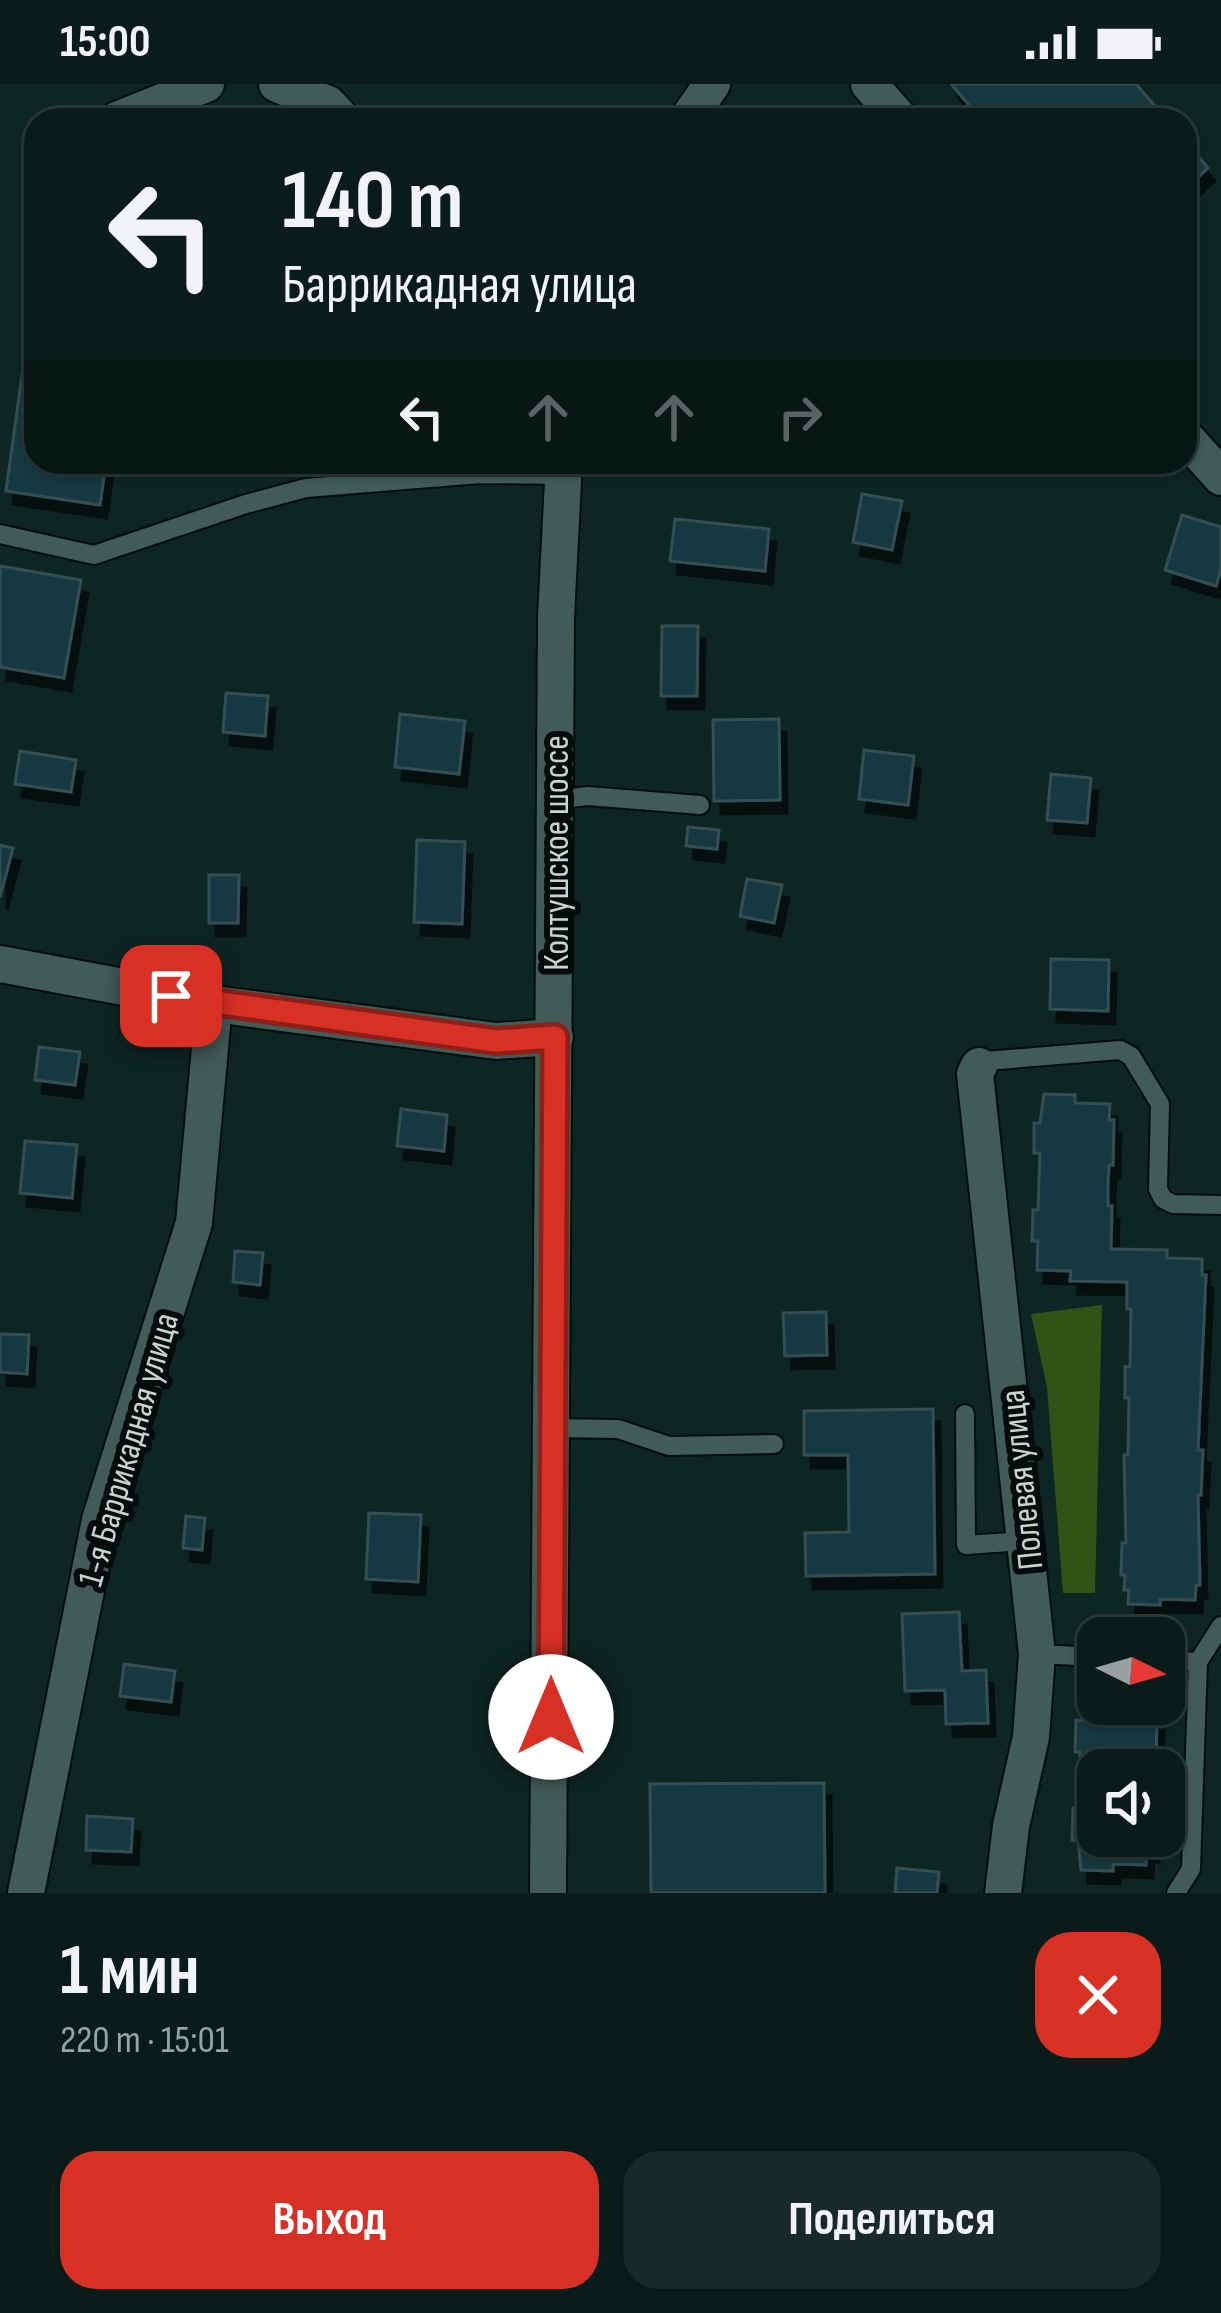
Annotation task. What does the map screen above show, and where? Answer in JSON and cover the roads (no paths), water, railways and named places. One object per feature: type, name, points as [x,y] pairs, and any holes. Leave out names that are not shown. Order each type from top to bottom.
[{"type":"street","points":[[147,108],[206,84]]},
{"type":"street","points":[[277,84],[332,108]]},
{"type":"street","points":[[869,84],[891,108]]},
{"type":"street","points":[[1197,450],[1221,477]]},
{"type":"street","name":"Колтушское шоссе","points":[[548,1893],[559,474]]},
{"type":"street","points":[[0,964],[214,1004],[496,1041],[555,1037]]},
{"type":"street","name":"1-я Баррикадная улица","points":[[26,1893],[100,1520],[194,1222],[214,1004]]},
{"type":"street","name":"Полевая улица","points":[[979,1066],[975,1074],[1037,1654],[1031,1737],[1011,1826],[1003,1893]]},
{"type":"lane","points":[[0,533],[94,555],[306,488],[479,474]]},
{"type":"lane","points":[[555,800],[588,796],[700,806]]},
{"type":"lane","points":[[979,1066],[986,1061],[1120,1050],[1131,1056],[1160,1104],[1158,1190],[1163,1199],[1173,1204],[1221,1205]]},
{"type":"lane","points":[[964,1414],[966,1545],[1027,1541]]},
{"type":"lane","points":[[553,1428],[618,1429],[669,1446],[773,1444]]},
{"type":"lane","points":[[1176,1893],[1191,1869],[1198,1662],[1221,1625]]},
{"type":"lane","points":[[1037,1654],[1077,1656]]},
{"type":"lane","points":[[1185,1661],[1198,1662]]}]
